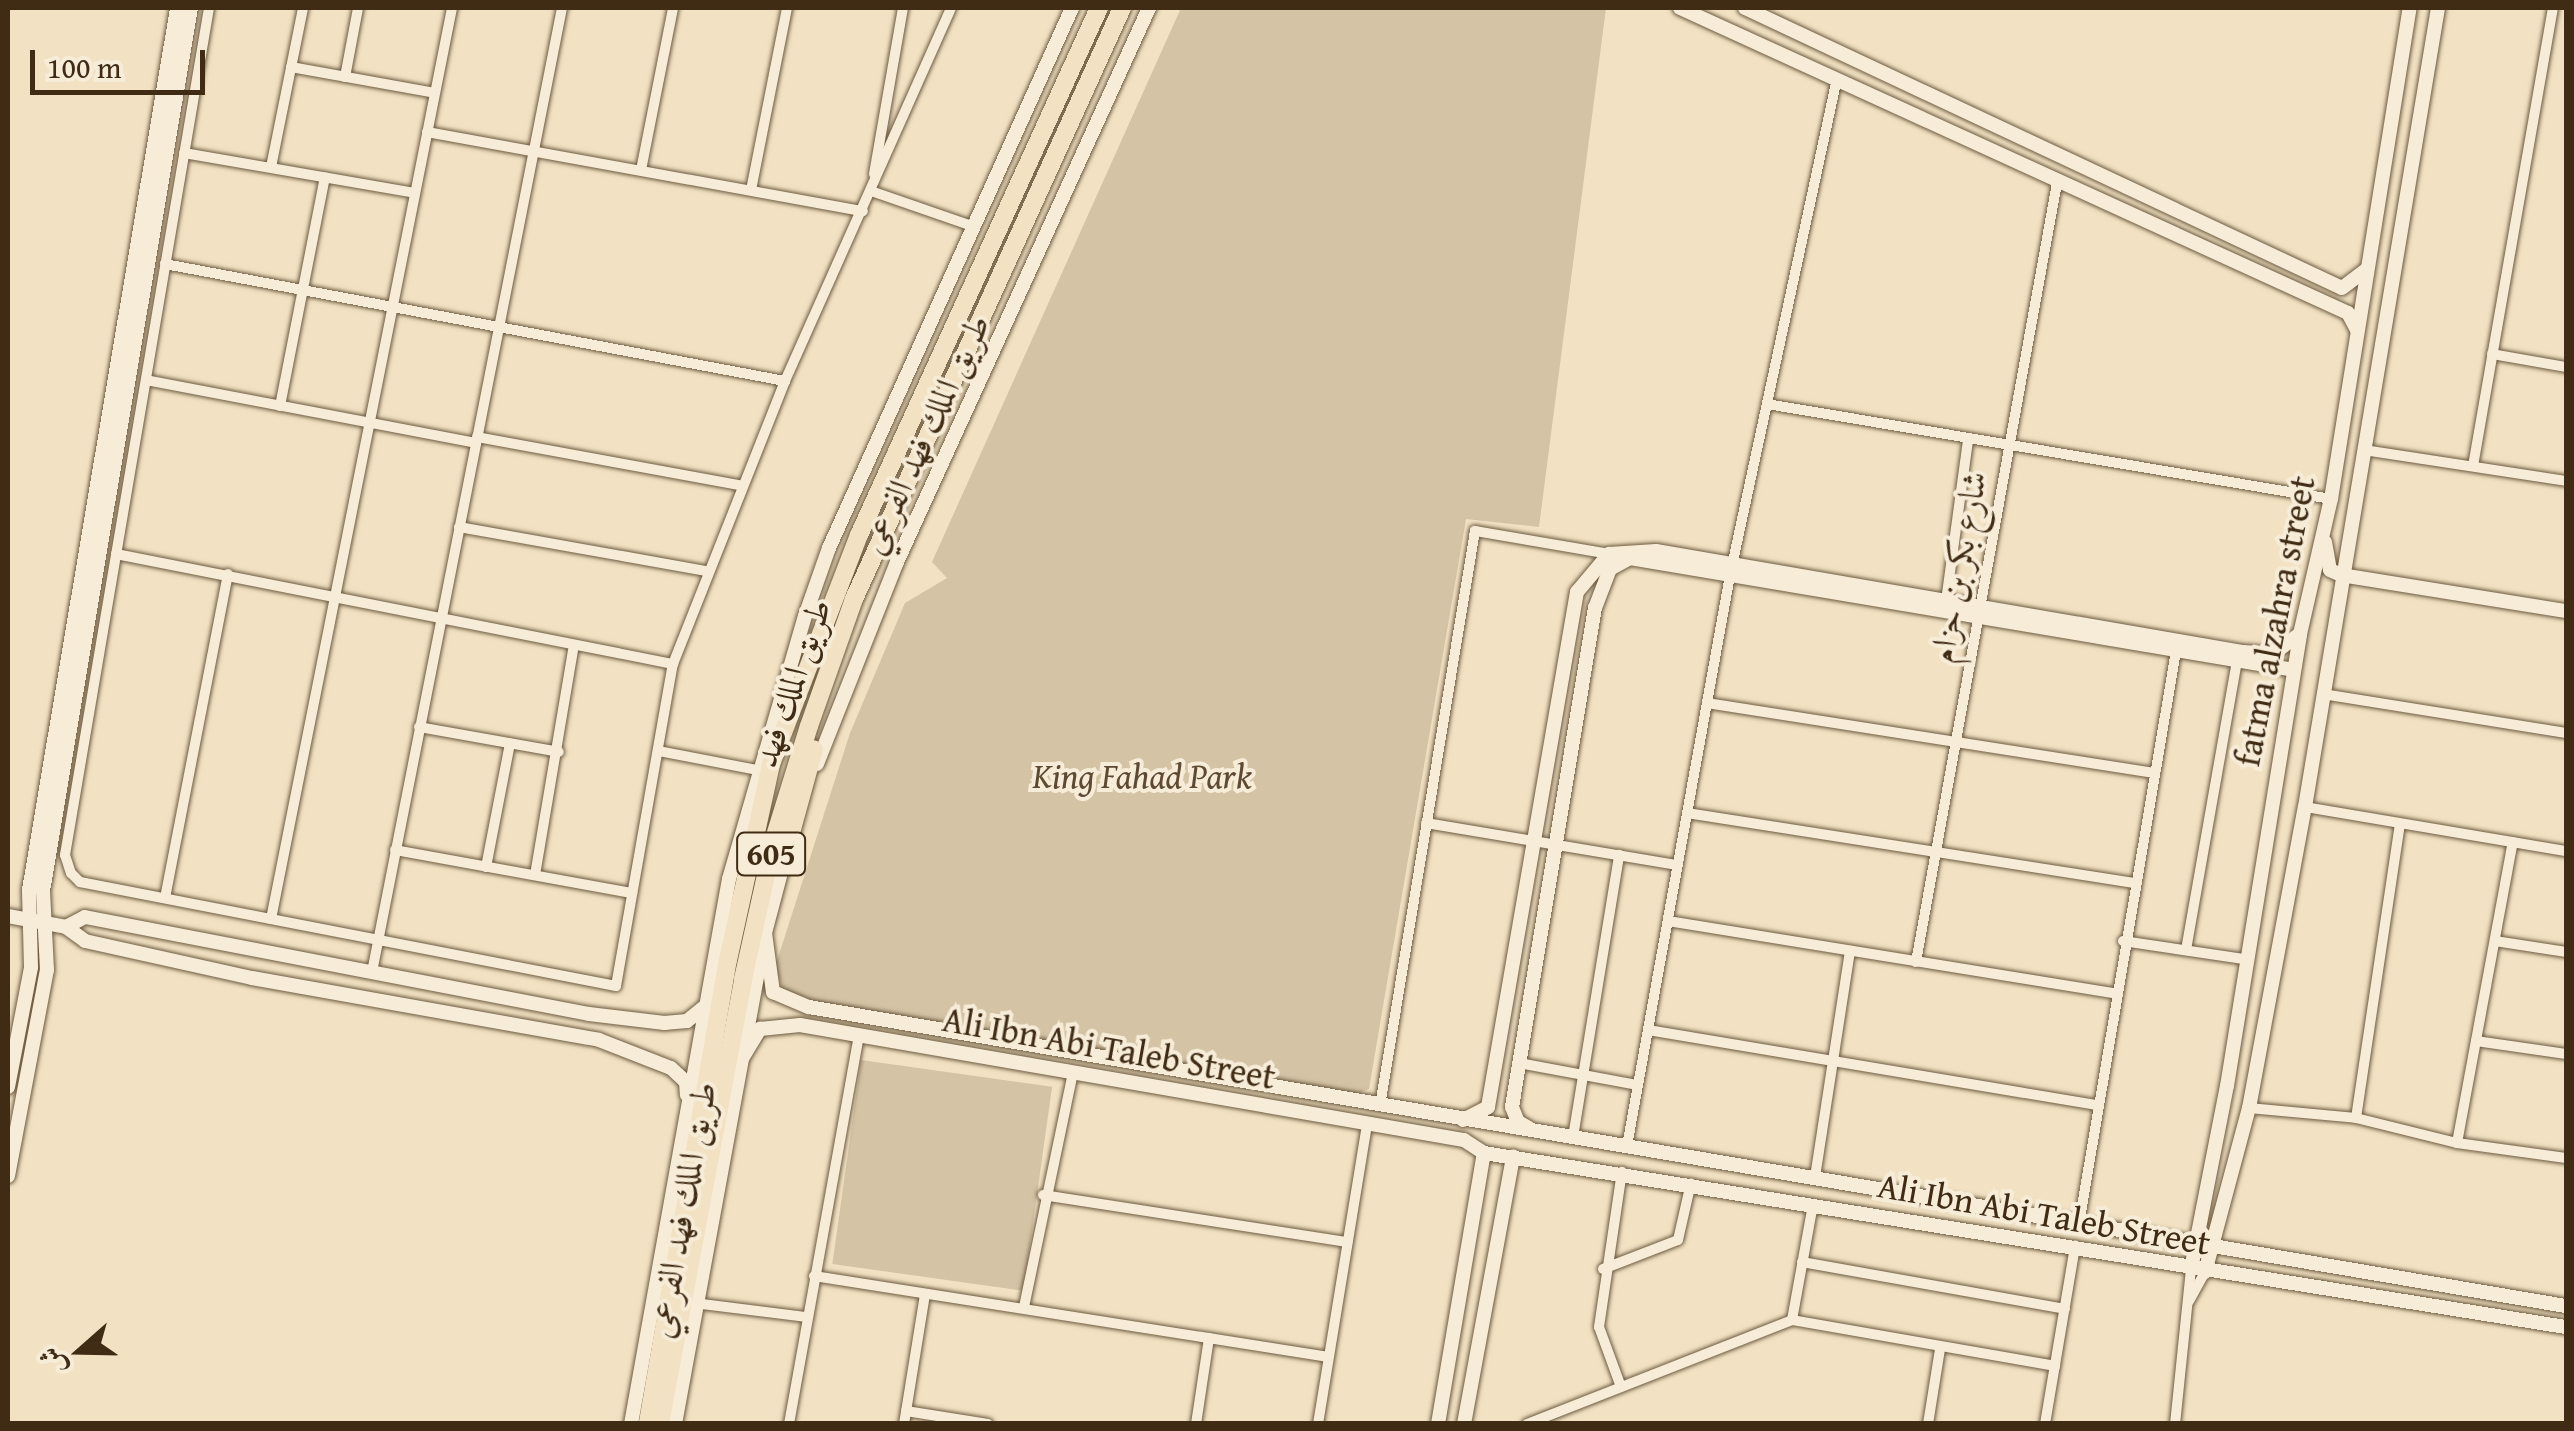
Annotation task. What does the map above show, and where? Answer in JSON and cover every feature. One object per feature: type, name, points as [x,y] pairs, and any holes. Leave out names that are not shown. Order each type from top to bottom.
[{"type":"highway","name":"طريق الملك فهد","points":[[648,1424],[741,898],[771,764],[859,535],[956,314],[1099,8]]},
{"type":"highway","name":"طريق الملك فهد","points":[[660,1424],[698,1196],[774,839],[854,600],[1122,8]]},
{"type":"highway","points":[[741,898],[759,769],[797,655],[859,535]]},
{"type":"highway","points":[[789,840],[854,600]]},
{"type":"street","points":[[8,1176],[47,970],[29,890],[177,8]]},
{"type":"street","points":[[8,1087],[191,8]]},
{"type":"street","points":[[209,8],[65,855],[80,882],[616,986],[672,664],[785,380],[952,8]]},
{"type":"street","points":[[272,167],[303,8]]},
{"type":"street","points":[[345,77],[358,8]]},
{"type":"street","points":[[271,919],[330,598],[452,8]]},
{"type":"street","points":[[372,972],[562,8]]},
{"type":"street","points":[[641,170],[674,8]]},
{"type":"street","points":[[751,190],[787,8]]},
{"type":"street","points":[[871,194],[903,8]]},
{"type":"street","name":"طريق الملك فهد الفرعي","points":[[631,1424],[703,1008],[759,769],[829,548],[1072,8]]},
{"type":"street","name":"طريق الملك فهد الفرعي","points":[[675,1424],[740,1062],[765,934],[789,840],[896,562],[1150,8]]},
{"type":"street","points":[[1133,44],[1159,8]]},
{"type":"street","points":[[1680,8],[2057,184],[2348,313],[2358,331]]},
{"type":"street","points":[[1746,8],[2342,288],[2368,268]]},
{"type":"street","name":"fatma alzahra street","points":[[2198,1271],[2196,1245],[2227,1086],[2244,959],[2300,634],[2331,499],[2410,8]]},
{"type":"street","points":[[2175,1424],[2190,1301],[2198,1271],[2215,1248],[2249,1108],[2304,808],[2438,8]]},
{"type":"street","points":[[2473,466],[2552,13],[2566,21]]},
{"type":"street","points":[[291,67],[435,93]]},
{"type":"street","points":[[1627,1146],[1731,570],[1836,83]]},
{"type":"street","points":[[427,132],[863,210]]},
{"type":"street","points":[[184,153],[415,193]]},
{"type":"street","points":[[280,406],[325,177]]},
{"type":"street","name":"شارع بكر بن حزام","points":[[1916,962],[2057,184]]},
{"type":"street","points":[[871,194],[972,226]]},
{"type":"street","points":[[166,264],[303,286],[392,308],[785,380]]},
{"type":"street","points":[[2492,354],[2566,368]]},
{"type":"street","points":[[146,380],[369,424],[743,486]]},
{"type":"street","points":[[1767,404],[2008,448],[2331,499]]},
{"type":"street","points":[[1946,601],[1968,440]]},
{"type":"street","points":[[2364,450],[2566,481]]},
{"type":"street","points":[[459,526],[706,571]]},
{"type":"street","points":[[1380,1106],[1475,532],[1609,554],[1656,551],[1731,570],[2243,652],[2272,654],[2300,634]]},
{"type":"street","points":[[2324,532],[2330,570],[2340,575],[2566,611]]},
{"type":"street","points":[[116,554],[672,664]]},
{"type":"street","points":[[1461,1120],[1488,1107],[1577,592],[1588,571],[1609,554]]},
{"type":"street","points":[[1534,1131],[1518,1122],[1512,1107],[1595,608],[1610,569],[1630,558],[1946,601],[1977,612],[2294,670]]},
{"type":"street","points":[[165,898],[228,574]]},
{"type":"street","points":[[535,876],[559,752],[574,644]]},
{"type":"street","points":[[2079,1224],[2114,994],[2176,651]]},
{"type":"street","points":[[2186,950],[2237,662]]},
{"type":"street","points":[[2322,694],[2566,732]]},
{"type":"street","points":[[1707,703],[2153,773]]},
{"type":"street","points":[[419,726],[559,752]]},
{"type":"street","points":[[486,866],[510,743]]},
{"type":"street","points":[[659,751],[759,769]]},
{"type":"street","points":[[2304,808],[2566,851]]},
{"type":"street","points":[[1687,813],[1935,855],[2133,883]]},
{"type":"street","points":[[1426,823],[1678,865]]},
{"type":"street","points":[[2356,1118],[2400,824]]},
{"type":"street","points":[[2457,1143],[2513,842]]},
{"type":"street","points":[[395,850],[632,893]]},
{"type":"street","points":[[1572,1137],[1619,856]]},
{"type":"street","points":[[8,916],[66,927],[85,942],[252,978],[599,1040],[671,1068],[686,1082],[687,1106]]},
{"type":"street","points":[[66,927],[85,917],[664,1023],[687,1020],[703,1008]]},
{"type":"street","points":[[1668,922],[2114,994]]},
{"type":"street","points":[[765,934],[773,992],[800,1005]]},
{"type":"street","points":[[2123,941],[2244,959]]},
{"type":"street","points":[[2495,941],[2566,952]]},
{"type":"street","points":[[1815,1177],[1850,951]]},
{"type":"street","points":[[798,1025],[776,1011],[781,1004],[800,1005]]},
{"type":"street","name":"Ali Ibn Abi Taleb Street","points":[[800,1005],[2566,1306]]},
{"type":"street","name":"Ali Ibn Abi Taleb Street","points":[[740,1062],[760,1029],[798,1025],[1464,1140],[1484,1153],[1691,1182],[2076,1245],[2198,1271],[2566,1327]]},
{"type":"street","points":[[1648,1030],[2096,1105]]},
{"type":"street","points":[[788,1424],[859,1034]]},
{"type":"street","points":[[2476,1040],[2566,1054]]},
{"type":"street","points":[[1520,1063],[1638,1085]]},
{"type":"street","points":[[1024,1307],[1043,1195],[1073,1073]]},
{"type":"street","points":[[2227,1086],[2236,1105],[2249,1108],[2356,1118],[2457,1143],[2566,1158]]},
{"type":"street","points":[[1318,1424],[1366,1125]]},
{"type":"street","points":[[1438,1424],[1484,1153]]},
{"type":"street","points":[[1464,1424],[1512,1156]]},
{"type":"street","points":[[1621,1387],[1599,1328],[1604,1269],[1622,1172]]},
{"type":"street","points":[[1604,1269],[1678,1240],[1691,1182]]},
{"type":"street","points":[[1043,1195],[1347,1242]]},
{"type":"street","points":[[1792,1320],[1813,1205]]},
{"type":"street","points":[[2046,1424],[2076,1245]]},
{"type":"street","points":[[1802,1262],[2065,1309]]},
{"type":"street","points":[[814,1276],[1329,1357]]},
{"type":"street","points":[[925,1296],[905,1417],[988,1424]]},
{"type":"street","points":[[694,1303],[807,1316]]},
{"type":"street","points":[[1527,1424],[1792,1320],[1940,1349],[2055,1366]]},
{"type":"street","points":[[1196,1424],[1209,1338]]},
{"type":"street","points":[[1928,1424],[1940,1349]]},
{"type":"green space","name":"King Fahad Park","points":[[1181,8],[1606,8],[1539,527],[1466,519],[1369,1089],[1354,1095],[786,997],[775,967],[850,733],[905,603],[947,578],[932,562]]},
{"type":"green space","points":[[861,1060],[1052,1087],[1023,1291],[832,1264]]}]
